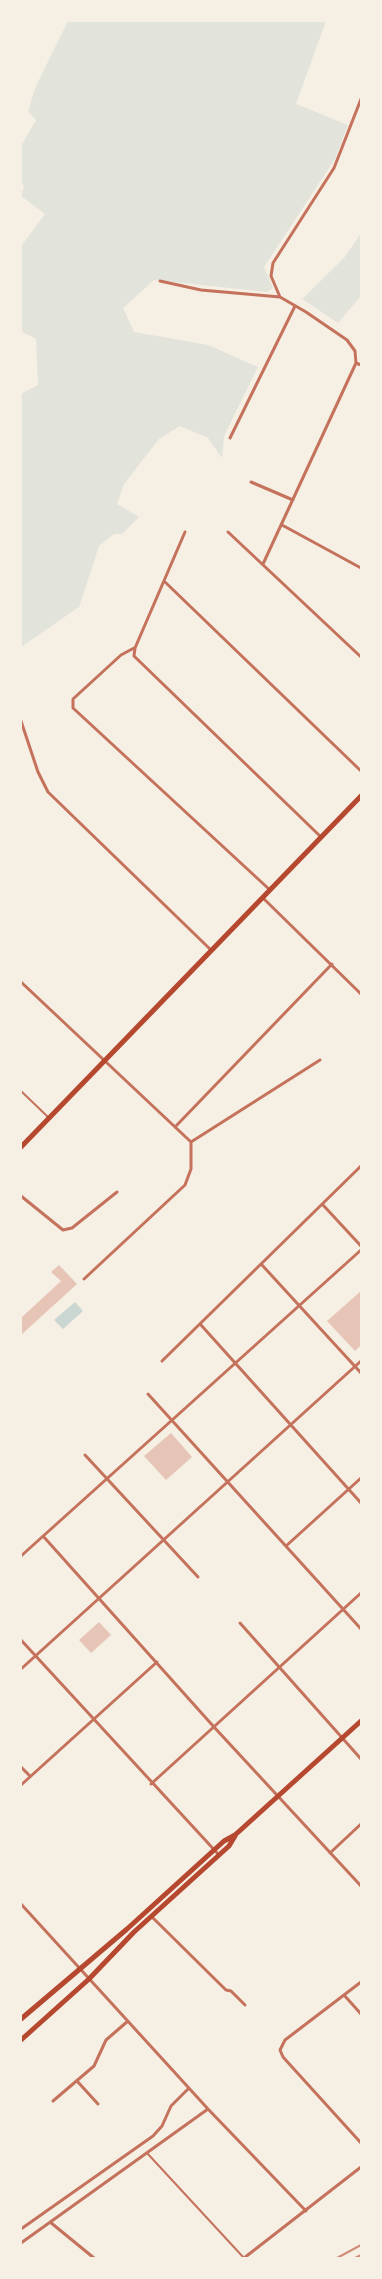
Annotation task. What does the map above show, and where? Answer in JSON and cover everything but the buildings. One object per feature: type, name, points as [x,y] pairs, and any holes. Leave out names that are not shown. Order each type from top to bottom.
[{"type":"main road","points":[[21,1147],[361,796]]},
{"type":"main road","points":[[21,2019],[127,1929],[214,1849],[235,1835],[361,1721]]},
{"type":"main road","points":[[22,2039],[89,1979],[151,1916],[219,1855],[235,1835]]},
{"type":"street","points":[[280,297],[272,276],[273,263],[334,168],[361,100]]},
{"type":"street","points":[[160,281],[169,285],[280,297],[347,340],[355,351],[356,363],[263,564]]},
{"type":"street","points":[[230,438],[295,306]]},
{"type":"street","points":[[356,363],[361,365]]},
{"type":"street","points":[[252,482],[293,500]]},
{"type":"street","points":[[282,525],[361,568]]},
{"type":"street","points":[[185,532],[133,654],[138,661],[321,837]]},
{"type":"street","points":[[228,532],[361,657]]},
{"type":"street","points":[[165,582],[361,771]]},
{"type":"street","points":[[134,648],[121,655],[73,700],[72,705],[78,713],[270,890]]},
{"type":"street","points":[[21,721],[38,772],[48,792],[211,950]]},
{"type":"street","points":[[262,898],[361,994]]},
{"type":"street","points":[[175,1127],[332,964]]},
{"type":"street","points":[[21,982],[191,1142],[191,1169],[185,1186],[84,1279]]},
{"type":"street","points":[[191,1142],[320,1060]]},
{"type":"street","points":[[162,1362],[361,1166]]},
{"type":"street","points":[[21,1196],[63,1230],[72,1228],[117,1192]]},
{"type":"street","points":[[323,1204],[361,1246]]},
{"type":"street","points":[[21,1556],[234,1362],[361,1250]]},
{"type":"street","points":[[262,1265],[361,1373]]},
{"type":"street","points":[[201,1325],[361,1503]]},
{"type":"street","points":[[21,1669],[361,1360]]},
{"type":"street","points":[[148,1394],[361,1629]]},
{"type":"street","points":[[85,1455],[198,1577]]},
{"type":"street","points":[[286,1546],[361,1478]]},
{"type":"street","points":[[44,1536],[214,1727],[361,1886]]},
{"type":"street","points":[[151,1784],[361,1593]]},
{"type":"street","points":[[240,1623],[361,1759]]},
{"type":"street","points":[[21,1640],[151,1784],[219,1855]]},
{"type":"street","points":[[21,1785],[157,1662]]},
{"type":"street","points":[[21,1766],[30,1776]]},
{"type":"street","points":[[330,1852],[361,1824]]},
{"type":"street","points":[[21,1904],[208,2110],[306,2211]]},
{"type":"street","points":[[151,1916],[226,1990],[231,1991],[245,2005]]},
{"type":"street","points":[[361,1982],[285,2040],[280,2047],[283,2057],[361,2143]]},
{"type":"street","points":[[344,1995],[361,2014]]},
{"type":"street","points":[[53,2101],[97,2062],[106,2040],[128,2020]]},
{"type":"street","points":[[77,2081],[98,2104]]},
{"type":"street","points":[[21,2229],[152,2136],[162,2126],[171,2106],[189,2088]]},
{"type":"street","points":[[21,2243],[208,2110]]},
{"type":"street","points":[[244,2258],[361,2166]]},
{"type":"street","points":[[50,2222],[94,2258]]},
{"type":"lane","points":[[21,1091],[49,1118]]},
{"type":"lane","points":[[147,2153],[244,2258]]},
{"type":"shaded area","points":[[68,21],[326,21],[296,104],[348,125],[335,159],[264,267],[273,288],[267,292],[154,280],[123,308],[134,332],[208,345],[258,367],[224,436],[222,458],[208,438],[180,426],[159,439],[124,484],[117,504],[139,517],[122,534],[114,534],[99,546],[79,607],[21,647],[21,394],[38,385],[36,339],[21,331],[21,246],[45,214],[21,196],[24,186],[21,183],[21,146],[36,120],[28,111],[36,86]]},
{"type":"shaded area","points":[[361,233],[361,296],[338,323],[302,299],[344,258]]},
{"type":"shaded area","points":[[75,1302],[83,1311],[63,1329],[54,1320]]},
{"type":"railway","points":[[337,2258],[361,2245]]},
{"type":"railway","points":[[355,2258],[361,2255]]}]
